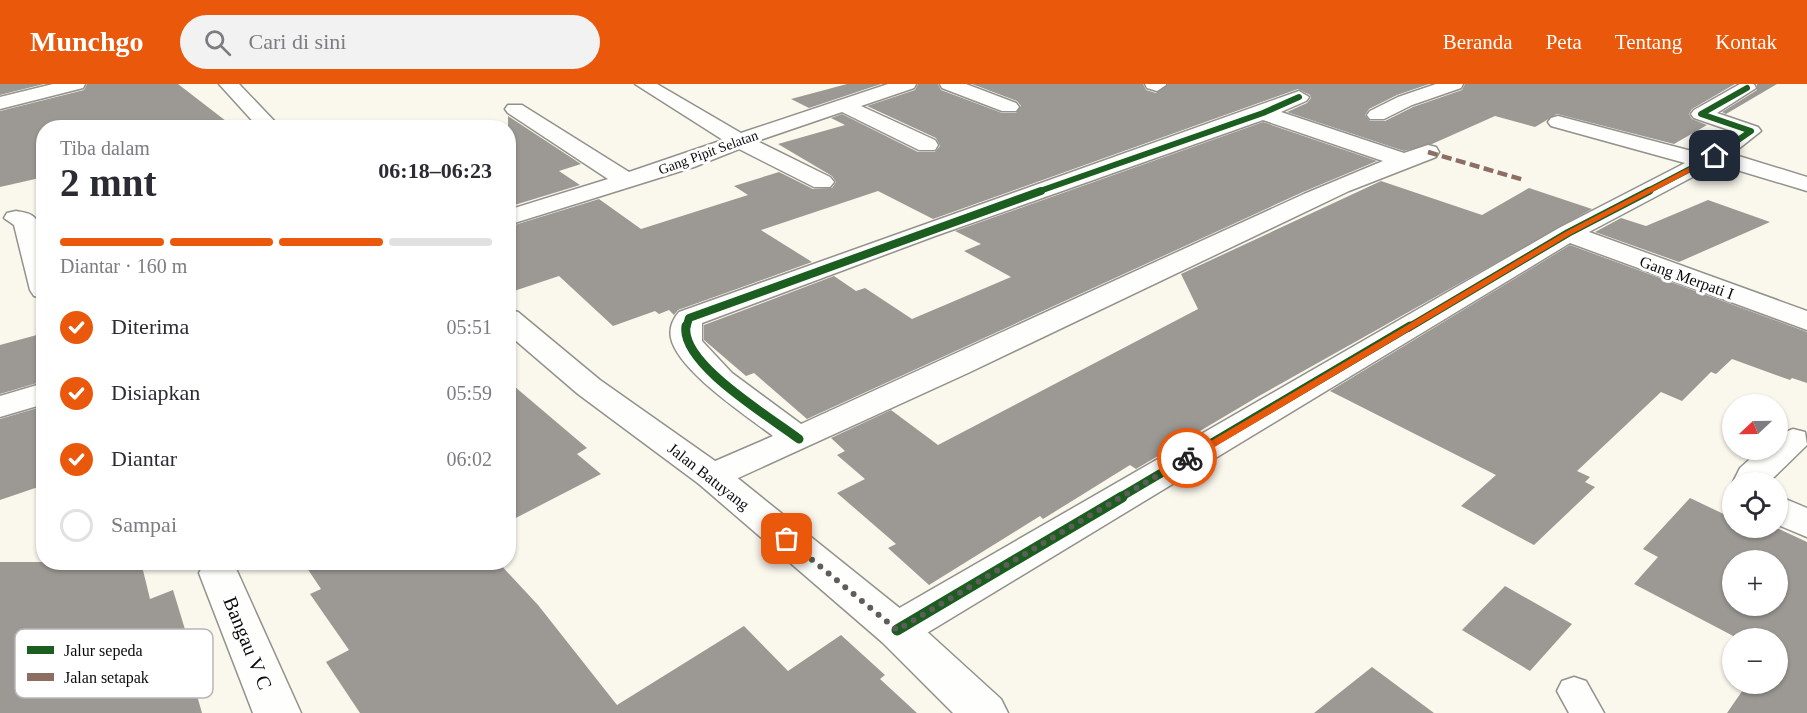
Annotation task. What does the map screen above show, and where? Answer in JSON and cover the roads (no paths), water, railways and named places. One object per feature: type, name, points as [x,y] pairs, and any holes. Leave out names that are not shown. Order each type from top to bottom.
[{"type":"street","points":[[0,103],[76,84]]},
{"type":"street","points":[[228,84],[263,120]]},
{"type":"street","points":[[644,84],[740,141],[822,182]]},
{"type":"street","name":"Gang Pipit Selatan","points":[[516,216],[627,181],[740,141],[849,97],[907,84]]},
{"type":"street","points":[[949,84],[1009,107]]},
{"type":"street","points":[[1377,115],[1405,101],[1454,84]]},
{"type":"street","points":[[897,630],[1568,233],[1710,158],[1750,133],[1749,130],[1701,114],[1747,88]]},
{"type":"street","points":[[849,97],[927,145]]},
{"type":"street","points":[[799,439],[702,364],[687,339],[686,327],[689,318],[937,227],[1263,113],[1299,97]]},
{"type":"street","points":[[515,109],[627,181]]},
{"type":"street","points":[[712,477],[799,439],[1281,213],[1415,156],[1263,113]]},
{"type":"street","points":[[1558,122],[1807,184]]},
{"type":"street","points":[[16,218],[25,221],[36,261]]},
{"type":"street","name":"Gang Merpati I","points":[[1568,233],[1807,321]]},
{"type":"street","name":"Jalan Batuyang","points":[[516,325],[589,387],[712,477],[897,630],[984,713]]},
{"type":"street","points":[[0,407],[36,396]]},
{"type":"street","points":[[1758,472],[1793,440]]},
{"type":"street","points":[[1788,514],[1807,524]]},
{"type":"street","name":"Bangau V C","points":[[219,573],[277,713]]}]
